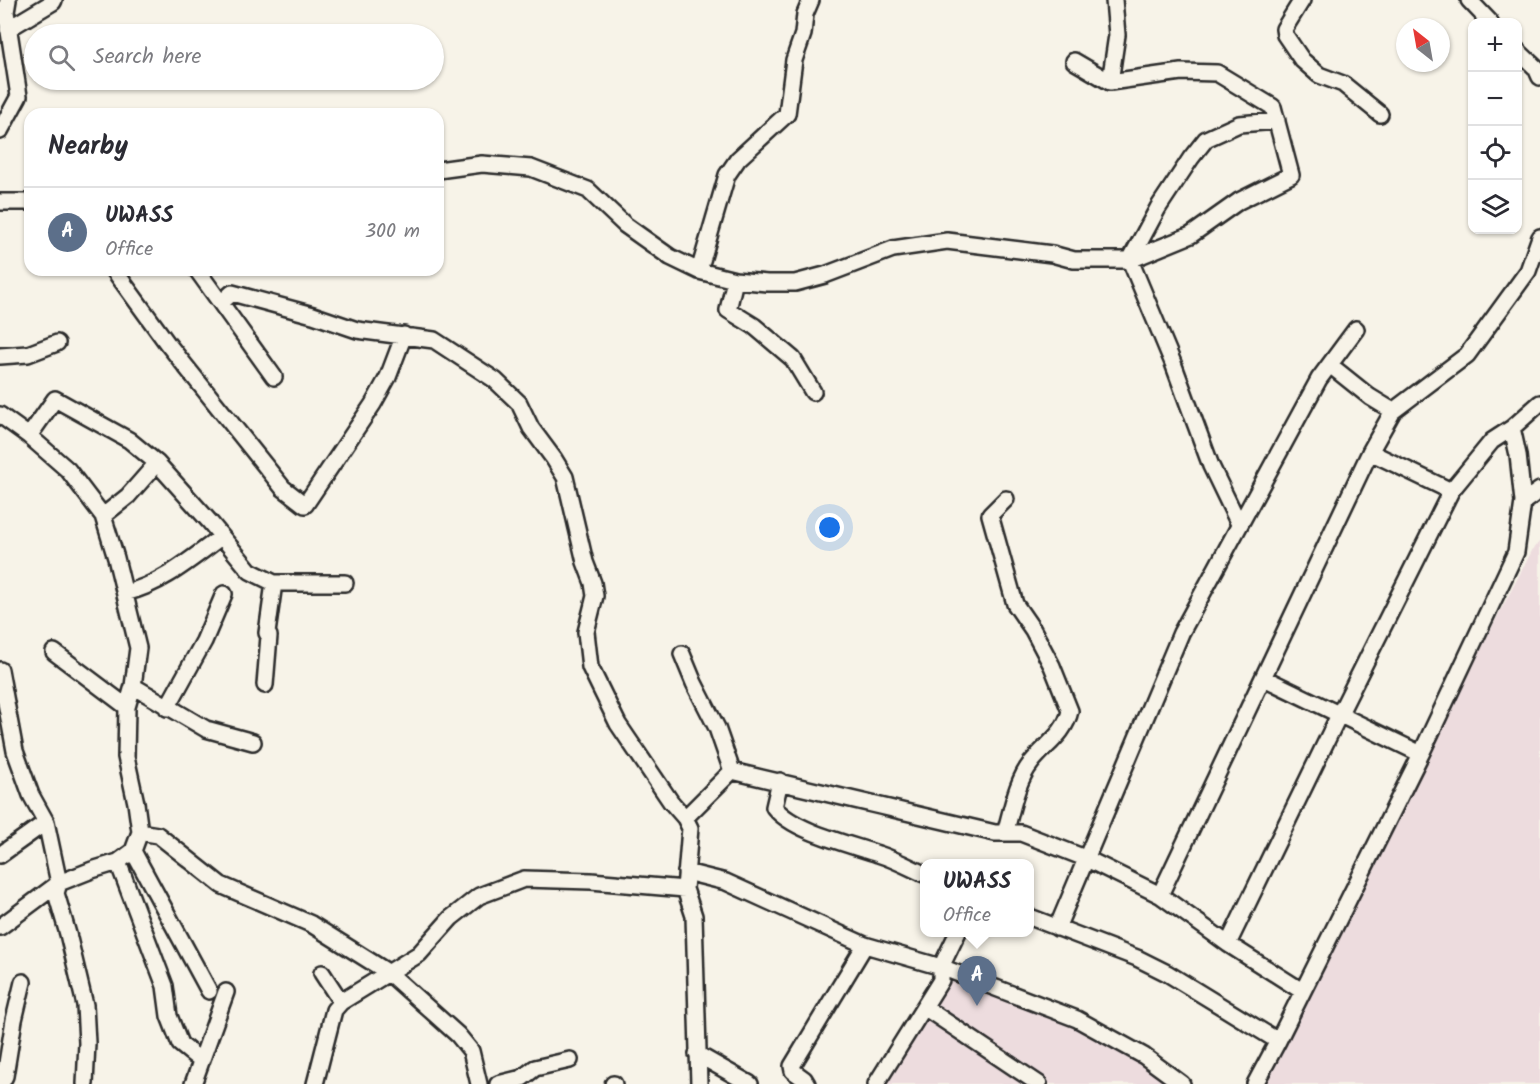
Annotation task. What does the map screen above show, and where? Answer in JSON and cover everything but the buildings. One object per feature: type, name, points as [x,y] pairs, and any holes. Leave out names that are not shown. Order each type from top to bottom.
[{"type":"street","points":[[0,131],[18,96],[6,12],[8,0]]},
{"type":"street","points":[[8,29],[54,0]]},
{"type":"street","points":[[699,271],[727,175],[738,159],[787,114],[794,60],[811,0]]},
{"type":"street","points":[[1110,82],[1117,35],[1114,0]]},
{"type":"street","points":[[1302,0],[1284,30],[1302,60],[1319,75],[1343,84],[1380,114]]},
{"type":"street","points":[[1469,0],[1486,18]]},
{"type":"street","points":[[1522,55],[1536,68],[1540,77]]},
{"type":"street","points":[[444,170],[482,164],[531,168],[588,190],[625,225],[670,257],[699,271],[735,280],[795,283],[825,275],[893,249],[947,241],[1074,260],[1130,260],[1191,235],[1239,201],[1291,175],[1274,107],[1217,73],[1181,72],[1110,82],[1074,62]]},
{"type":"street","points":[[1130,260],[1158,208],[1206,139],[1239,124],[1276,121]]},
{"type":"street","points":[[0,202],[24,202]]},
{"type":"street","points":[[1160,895],[1370,452],[1393,411],[1467,355],[1528,271],[1540,237]]},
{"type":"street","points":[[1130,260],[1173,363],[1211,466],[1239,524]]},
{"type":"street","points":[[118,276],[167,343],[283,488],[305,505],[374,404],[388,377],[404,335]]},
{"type":"street","points":[[201,276],[274,377]]},
{"type":"street","points":[[735,280],[728,310],[754,326],[793,359],[813,392]]},
{"type":"street","points":[[221,303],[232,292],[357,330],[434,340],[495,380],[519,403],[531,428],[560,468],[565,477],[595,596],[586,632],[590,667],[618,724],[690,828],[685,889],[694,916],[699,1084]]},
{"type":"street","points":[[1057,928],[1181,633],[1319,379],[1356,329]]},
{"type":"street","points":[[0,356],[28,354],[57,343]]},
{"type":"street","points":[[1330,365],[1370,397],[1393,411]]},
{"type":"street","points":[[28,436],[55,399],[129,440],[157,463],[250,571],[274,584],[345,583]]},
{"type":"street","points":[[1228,944],[1451,491],[1492,441],[1512,428],[1540,403]]},
{"type":"street","points":[[0,415],[68,470],[103,516],[138,648],[133,686],[127,707],[126,757],[140,832],[133,850],[118,862],[59,883],[0,927]]},
{"type":"street","points":[[1255,1084],[1421,754],[1516,552],[1522,502],[1518,455],[1512,428]]},
{"type":"street","points":[[1370,452],[1451,491]]},
{"type":"street","points":[[103,516],[128,496],[157,463]]},
{"type":"street","points":[[1522,502],[1540,490]]},
{"type":"street","points":[[1005,833],[1023,777],[1031,762],[1058,736],[1069,718],[1070,711],[1052,666],[1033,630],[1015,604],[990,515],[1006,499]]},
{"type":"street","points":[[125,592],[138,590],[166,577],[221,537]]},
{"type":"street","points":[[265,685],[269,636],[267,633],[274,584]]},
{"type":"street","points":[[167,708],[204,642],[224,594]]},
{"type":"street","points":[[54,652],[127,707]]},
{"type":"street","points":[[681,654],[717,728],[732,771]]},
{"type":"street","points":[[0,670],[15,751],[31,795],[46,822],[59,883],[56,893],[85,1005],[87,1043],[85,1084]]},
{"type":"street","points":[[1264,678],[1421,754]]},
{"type":"street","points":[[133,686],[206,729],[253,742]]},
{"type":"street","points":[[0,758],[15,751]]},
{"type":"street","points":[[685,818],[732,771]]},
{"type":"street","points":[[732,771],[995,833],[1021,833],[1085,858],[1160,895],[1228,944],[1302,991]]},
{"type":"street","points":[[780,781],[774,807],[779,814],[828,839],[880,854],[920,872]]},
{"type":"street","points":[[0,855],[46,822]]},
{"type":"street","points":[[140,832],[158,835],[221,885],[311,924],[389,973],[458,1035],[471,1051],[478,1084]]},
{"type":"street","points":[[133,850],[209,991]]},
{"type":"street","points":[[118,862],[165,986],[169,1016],[180,1044],[201,1061]]},
{"type":"street","points":[[686,872],[726,882],[865,945],[941,967],[1077,1019],[1144,1056],[1182,1084]]},
{"type":"street","points":[[315,1084],[334,1010],[341,1002],[419,954],[451,918],[479,896],[524,879],[591,881],[685,889]]},
{"type":"street","points":[[1034,919],[1137,958],[1167,973],[1278,1041]]},
{"type":"street","points":[[876,1084],[941,980],[941,967],[956,937]]},
{"type":"street","points":[[807,1084],[793,1071],[792,1066],[865,945]]},
{"type":"street","points":[[322,973],[341,1002]]},
{"type":"street","points":[[1,1084],[5,1076],[23,982]]},
{"type":"street","points":[[193,1084],[226,992]]},
{"type":"street","points":[[924,1007],[1039,1084]]},
{"type":"street","points":[[697,1054],[750,1084]]},
{"type":"street","points":[[498,1084],[522,1078],[535,1068],[570,1060]]},
{"type":"shaded area","points":[[1540,542],[1540,1084],[1246,1084],[1325,943],[1533,549]]},
{"type":"shaded area","points":[[952,978],[1090,1033],[1171,1084],[876,1084]]},
{"type":"place","name":"UWASS","points":[[977,1006]]}]
